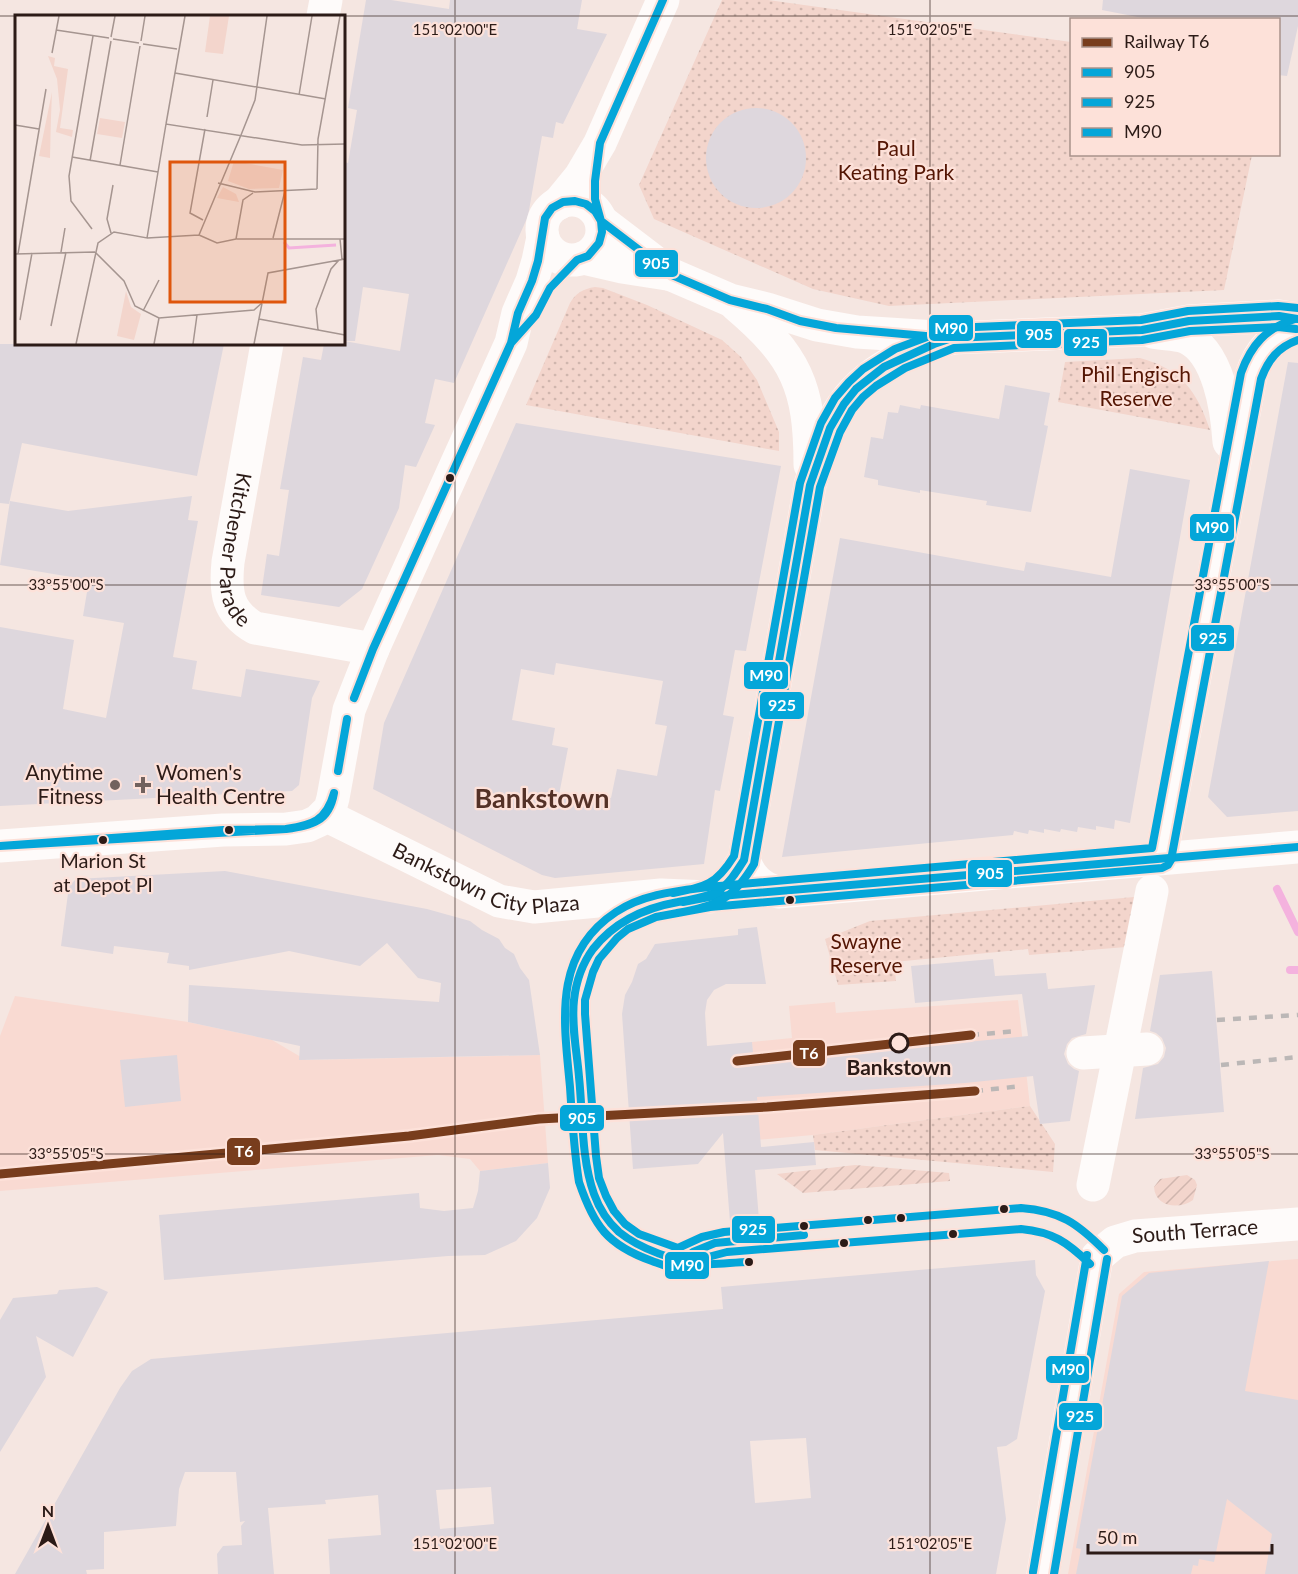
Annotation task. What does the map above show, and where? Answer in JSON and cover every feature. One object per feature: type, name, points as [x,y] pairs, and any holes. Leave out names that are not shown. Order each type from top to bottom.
[{"type":"street","points":[[324,15],[326,0]]},
{"type":"street","points":[[0,846],[223,830],[286,829],[307,825],[318,821],[325,815],[333,798],[349,710],[373,649],[511,343],[518,313],[535,271],[545,218],[580,177],[600,143],[663,0]]},
{"type":"street","points":[[511,343],[536,315],[550,288],[580,259],[592,252],[599,243],[602,232],[595,181],[600,143]]},
{"type":"street","points":[[558,204],[569,201],[581,202],[591,207],[600,219],[672,275]]},
{"type":"street","points":[[543,237],[553,253],[564,259],[580,259],[672,275],[730,300],[767,309],[800,321],[836,328],[952,338],[1142,330],[1189,321],[1279,316],[1298,319]]},
{"type":"street","points":[[730,300],[777,343],[793,369],[805,400],[808,418],[810,485]]},
{"type":"street","points":[[1161,858],[1251,376],[1256,361],[1271,342],[1279,336],[1298,329]]},
{"type":"street","points":[[1142,330],[1184,337],[1195,342],[1205,353],[1211,363],[1224,403],[1232,471]]},
{"type":"street","points":[[952,338],[924,347],[886,364],[852,392],[831,424],[810,485],[744,860],[749,871],[764,888],[778,892],[1298,847]]},
{"type":"street","name":"Kitchener Parade","points":[[267,345],[228,562],[227,585],[231,604],[243,621],[255,628],[373,649]]},
{"type":"street","name":"Bankstown City Plaza","points":[[325,815],[499,901],[534,907],[661,895],[709,897],[725,887],[744,860]]},
{"type":"street","points":[[1093,1185],[1133,1050],[1152,891]]},
{"type":"street","points":[[1083,1053],[1133,1050]]},
{"type":"street","name":"South Terrace","points":[[1043,1574],[1097,1257],[1115,1242],[1135,1236],[1298,1224]]},
{"type":"shaded area","points":[[15,996],[188,1022],[272,1040],[306,1060],[540,1055],[548,1163],[480,1171],[470,1159],[438,1155],[0,1191],[0,1036]]},
{"type":"shaded area","points":[[1018,1000],[1030,1106],[813,1135],[756,1140],[752,1042],[792,1038],[789,1006],[835,1002],[836,1013]]},
{"type":"shaded area","points":[[1298,1259],[1298,1574],[1068,1574],[1119,1294],[1144,1272]]},
{"type":"green space","name":"Paul Keating Park","points":[[722,0],[768,0],[1070,42],[1070,156],[1252,156],[1224,290],[889,306],[813,289],[654,219],[639,185]]},
{"type":"green space","points":[[595,287],[647,305],[722,340],[741,357],[757,380],[779,432],[779,451],[526,405],[570,303],[580,292]]},
{"type":"green space","name":"Phil Engisch Reserve","points":[[1140,358],[1166,368],[1186,384],[1199,404],[1210,430],[1058,402],[1065,362]]},
{"type":"green space","name":"Swayne Reserve","points":[[1134,897],[1138,946],[1029,955],[1028,949],[894,962],[896,981],[838,985],[825,939],[870,921]]},
{"type":"green space","points":[[1030,1106],[1055,1144],[1053,1172],[815,1150],[813,1135]]},
{"type":"green space","points":[[855,1165],[949,1173],[950,1181],[803,1193],[777,1174]]},
{"type":"green space","points":[[1187,1175],[1195,1180],[1197,1185],[1193,1200],[1175,1206],[1163,1203],[1155,1194],[1154,1187],[1160,1179]]},
{"type":"building","points":[[366,0],[391,0],[449,9],[450,0],[582,0],[577,29],[607,34],[563,124],[556,122],[553,138],[542,136],[528,216],[454,383],[435,379],[425,423],[435,425],[416,467],[405,465],[399,508],[362,589],[339,607],[261,595],[267,554],[279,556],[289,490],[280,489],[303,357],[321,360],[324,345],[345,345],[345,341],[400,351],[409,294],[363,287],[355,341],[345,341],[345,162],[348,163],[357,110],[348,108]]},
{"type":"building","points":[[1103,0],[1298,0],[1298,26],[1287,76],[1280,75],[1280,18],[1143,18],[1102,10]]},
{"type":"building","points":[[756,108],[775,112],[791,123],[802,139],[806,158],[802,177],[791,193],[775,204],[756,208],[737,204],[721,193],[710,177],[706,158],[710,139],[721,123],[737,112]]},
{"type":"building","points":[[0,344],[224,345],[197,476],[22,443],[9,504],[0,503]]},
{"type":"building","points":[[1288,362],[1298,363],[1298,811],[1227,817],[1208,797]]},
{"type":"building","points":[[1005,385],[1050,393],[1044,425],[1048,426],[1031,512],[986,505],[987,501],[920,490],[920,493],[878,485],[878,480],[864,477],[871,437],[883,439],[888,412],[898,413],[900,405],[920,409],[921,405],[999,419]]},
{"type":"building","points":[[516,423],[781,466],[746,651],[735,650],[723,715],[734,717],[720,791],[715,790],[704,864],[555,878],[542,875],[373,789],[384,723]],"holes":[[[556,663],[663,681],[655,724],[667,726],[657,776],[617,769],[611,798],[597,796],[596,801],[559,795],[568,748],[552,745],[555,728],[512,720],[521,669],[554,675]]]},
{"type":"building","points":[[1130,469],[1190,480],[1130,823],[1115,820],[1114,829],[1096,826],[1096,830],[1078,827],[1077,832],[1044,829],[1044,833],[1029,830],[1028,834],[1014,831],[1013,835],[782,857],[840,538],[1024,571],[1026,562],[1111,577]]},
{"type":"building","points":[[192,496],[188,520],[198,521],[173,657],[197,661],[192,689],[241,697],[246,669],[320,681],[312,698],[299,785],[292,791],[0,806],[0,627],[74,640],[63,709],[106,718],[124,623],[83,616],[89,580],[0,565],[10,501],[68,511]]},
{"type":"building","points":[[225,871],[427,909],[470,921],[499,939],[505,948],[514,954],[529,980],[540,1055],[299,1060],[300,1046],[188,1022],[189,985],[439,1002],[441,983],[418,978],[387,943],[360,966],[289,951],[189,970],[189,966],[167,963],[169,953],[114,946],[113,954],[61,946],[69,886],[76,879]]},
{"type":"building","points":[[757,927],[766,984],[726,984],[714,990],[707,1000],[705,1013],[707,1046],[752,1042],[754,1063],[1028,1036],[1022,994],[915,1003],[911,966],[993,959],[995,976],[1046,973],[1048,989],[1095,985],[1086,1034],[1072,1038],[1064,1054],[1068,1064],[1079,1071],[1070,1121],[1040,1124],[1033,1076],[965,1083],[757,1097],[761,1147],[814,1142],[816,1165],[755,1170],[759,1220],[730,1222],[723,1133],[698,1164],[633,1169],[622,1014],[625,995],[638,964],[646,959],[655,944],[738,935],[738,929]]},
{"type":"building","points":[[1212,971],[1224,1112],[1135,1119],[1143,1068],[1158,1064],[1164,1057],[1166,1048],[1162,1038],[1150,1031],[1160,975]]},
{"type":"building","points":[[177,1055],[181,1101],[125,1107],[120,1060]]},
{"type":"building","points":[[548,1163],[550,1188],[537,1218],[516,1241],[485,1255],[448,1256],[164,1280],[159,1215],[419,1193],[420,1208],[444,1211],[473,1208],[480,1171]]},
{"type":"building","points":[[1035,1260],[1036,1275],[1045,1291],[1017,1439],[1006,1446],[997,1447],[1006,1519],[996,1574],[330,1574],[328,1539],[381,1535],[378,1495],[325,1500],[326,1504],[268,1508],[274,1574],[218,1574],[217,1554],[223,1546],[242,1545],[241,1526],[245,1521],[240,1522],[236,1472],[185,1472],[179,1489],[176,1526],[104,1532],[104,1569],[86,1570],[87,1574],[15,1574],[120,1388],[132,1371],[151,1359],[723,1309],[721,1287]],"holes":[[[806,1438],[811,1498],[755,1503],[750,1441]],[[491,1487],[494,1524],[440,1529],[436,1490]]]},
{"type":"building","points":[[1269,1261],[1245,1391],[1298,1400],[1298,1574],[1265,1574],[1272,1534],[1227,1499],[1214,1562],[1199,1559],[1198,1566],[1193,1565],[1191,1574],[1076,1574],[1081,1549],[1076,1548],[1122,1296],[1149,1273]]},
{"type":"building","points":[[97,1287],[108,1292],[73,1357],[36,1336],[46,1377],[0,1452],[0,1320],[13,1298],[57,1294],[59,1290]]},
{"type":"waterway","points":[[1277,889],[1298,932]]},
{"type":"waterway","points":[[1290,970],[1298,970]]},
{"type":"railway","points":[[1217,1020],[1298,1015]]},
{"type":"railway","points":[[971,1035],[1018,1031]]},
{"type":"railway","points":[[1221,1065],[1298,1057]]},
{"type":"railway","points":[[975,1091],[1022,1086]]},
{"type":"rail line","name":"T6","points":[[737,1061],[971,1035]]},
{"type":"rail line","name":"T6","points":[[0,1174],[409,1136],[539,1119],[767,1107],[975,1091]]},
{"type":"transit line","name":"905","points":[[663,0],[600,143],[595,199],[601,221],[672,275],[730,300],[767,309],[800,321],[836,328],[948,338]]},
{"type":"transit line","name":"905","points":[[575,201],[586,204],[595,211],[601,221],[602,232],[599,243],[588,256],[577,260],[550,288],[536,315],[511,343],[518,313],[538,261],[545,218],[552,208],[563,202],[575,201]]},
{"type":"transit line","name":"M90","points":[[673,893],[709,883],[728,866],[734,856],[800,483],[821,423],[835,398],[849,382],[863,369],[895,349],[951,328],[1141,320],[1188,311],[1278,306],[1298,308]]},
{"type":"transit line","name":"905","points":[[749,1262],[704,1264],[670,1257],[628,1238],[619,1232],[604,1214],[594,1194],[587,1166],[573,1009],[578,980],[583,967],[593,949],[611,931],[642,912],[704,897],[718,891],[736,873],[744,860],[810,485],[830,428],[856,389],[884,367],[952,338],[1142,330],[1189,321],[1279,316],[1298,319]]},
{"type":"transit line","name":"M90","points":[[1090,1264],[1059,1239],[1032,1230],[1021,1229],[727,1252],[678,1269],[637,1255],[613,1241],[604,1232],[590,1211],[579,1182],[566,1038],[567,991],[572,969],[581,948],[595,929],[626,906],[660,894],[708,887],[1152,848],[1241,373],[1250,354],[1261,339],[1276,327],[1295,319]]},
{"type":"transit line","name":"925","points":[[677,913],[713,904],[722,899],[739,886],[754,864],[820,487],[840,432],[852,410],[863,397],[905,368],[954,348],[1142,340],[1190,331],[1278,327],[1296,329]]},
{"type":"transit line","name":"925","points":[[1104,1250],[1085,1232],[1067,1220],[1047,1212],[1021,1208],[724,1232],[702,1237],[678,1248],[639,1234],[625,1224],[614,1211],[599,1178],[585,1000],[599,959],[628,929],[656,917],[710,907],[1162,868],[1168,865],[1171,860],[1261,379],[1275,355],[1285,346],[1298,340]]},
{"type":"transit line","name":"905","points":[[373,649],[511,343]]},
{"type":"transit line","name":"905","points":[[354,698],[373,649]]},
{"type":"transit line","name":"905","points":[[354,698],[373,649]]},
{"type":"transit line","name":"905","points":[[338,771],[347,719]]},
{"type":"transit line","name":"905","points":[[338,771],[347,719]]},
{"type":"transit line","name":"905","points":[[286,829],[303,826],[317,820],[327,810],[334,793]]},
{"type":"transit line","name":"905","points":[[286,829],[304,826],[318,820],[328,810],[334,793]]},
{"type":"transit line","name":"905","points":[[286,829],[0,846],[223,830],[286,829]]},
{"type":"transit line","name":"905","points":[[683,902],[709,897],[1298,847]]},
{"type":"transit line","name":"905","points":[[693,1252],[715,1243],[804,1235]]},
{"type":"transit line","name":"M90","points":[[1033,1572],[1087,1255]]},
{"type":"transit line","name":"925","points":[[1054,1574],[1107,1259]]},
{"type":"place","name":"Anytime Fitness","points":[[115,785]]},
{"type":"place","name":"Women's Health Centre","points":[[143,785]]},
{"type":"place","name":"Marion St at Depot Pl","points":[[103,840]]},
{"type":"place","name":"Bankstown","points":[[899,1043]]},
{"type":"district","name":"Bankstown","points":[[542,799]]}]
